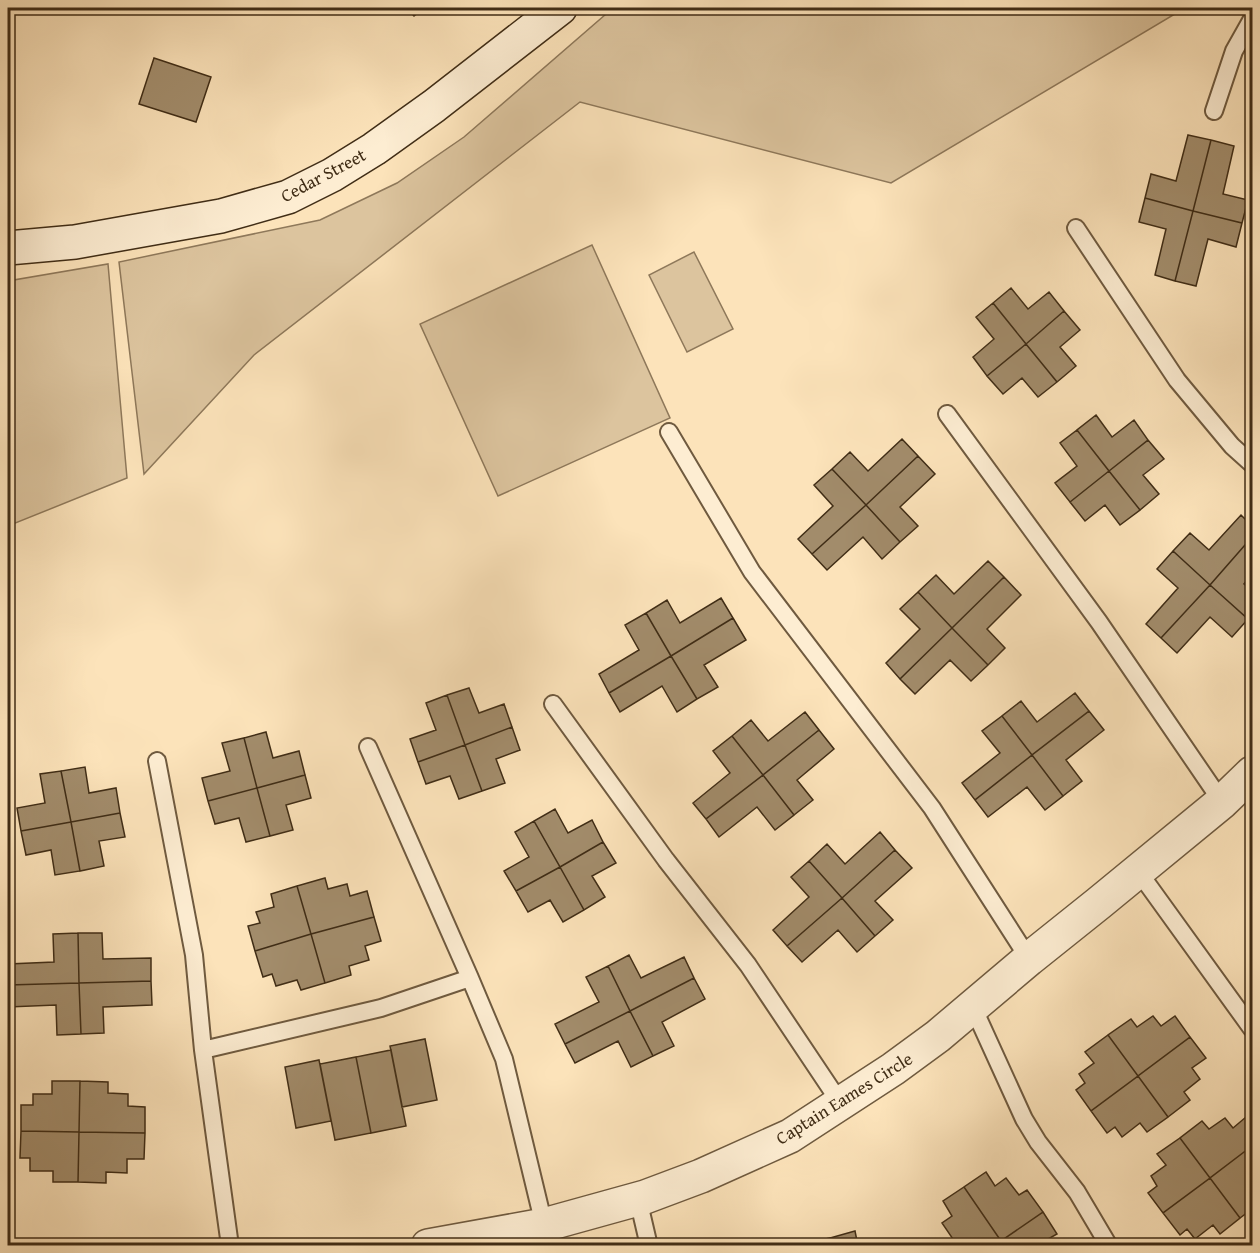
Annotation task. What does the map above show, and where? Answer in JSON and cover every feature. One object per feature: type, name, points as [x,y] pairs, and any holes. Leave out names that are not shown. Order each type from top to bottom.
[{"type":"street","name":"Cedar Street","points":[[8,248],[86,240],[221,216],[288,197],[332,175],[374,149],[434,106],[560,8]]},
{"type":"street","name":"Captain Eames Circle","points":[[428,1245],[544,1225],[638,1199],[701,1176],[790,1136],[920,1049],[1222,802],[1252,773]]},
{"type":"lane","points":[[1214,111],[1234,51],[1252,19]]},
{"type":"lane","points":[[1076,228],[1177,380],[1232,446],[1252,464]]},
{"type":"lane","points":[[947,414],[1099,622],[1222,802]]},
{"type":"lane","points":[[669,432],[752,572],[932,808],[1029,959]]},
{"type":"lane","points":[[553,704],[666,860],[748,965],[841,1104]]},
{"type":"lane","points":[[368,747],[504,1059],[544,1225]]},
{"type":"lane","points":[[157,761],[194,956],[203,1050],[230,1245]]},
{"type":"lane","points":[[1138,871],[1252,1029]]},
{"type":"lane","points":[[203,1050],[381,1008],[470,978]]},
{"type":"lane","points":[[973,1007],[1024,1119],[1038,1142],[1077,1192],[1109,1245]]},
{"type":"lane","points":[[638,1199],[649,1245]]},
{"type":"shaded area","points":[[613,8],[1185,8],[891,183],[580,102],[254,355],[144,474],[119,262],[320,220],[397,183],[464,137]]},
{"type":"shaded area","points":[[592,245],[670,418],[498,496],[420,324]]},
{"type":"shaded area","points":[[694,252],[733,329],[687,352],[649,275]]},
{"type":"shaded area","points":[[108,264],[127,478],[8,526],[8,281]]},
{"type":"building","points":[[407,8],[424,8],[414,16]]},
{"type":"building","points":[[154,58],[211,77],[196,122],[139,104]]},
{"type":"building","points":[[1188,135],[1211,140],[1193,211],[1145,198],[1151,174],[1176,181]]},
{"type":"building","points":[[1211,140],[1234,146],[1223,194],[1248,200],[1242,223],[1193,211]]},
{"type":"building","points":[[1145,198],[1193,211],[1175,281],[1155,275],[1166,229],[1139,222]]},
{"type":"building","points":[[1193,211],[1242,223],[1236,247],[1208,239],[1196,286],[1175,281]]},
{"type":"building","points":[[1011,288],[1028,309],[1049,292],[1064,311],[1026,344],[993,303]]},
{"type":"building","points":[[993,303],[1026,344],[987,376],[973,357],[994,339],[976,317]]},
{"type":"building","points":[[1064,311],[1080,330],[1060,347],[1076,366],[1057,382],[1026,344]]},
{"type":"building","points":[[1026,344],[1057,382],[1038,397],[1022,378],[1003,394],[987,376]]},
{"type":"building","points":[[1096,415],[1112,437],[1134,420],[1148,440],[1109,471],[1077,430]]},
{"type":"building","points":[[1077,430],[1109,471],[1070,502],[1055,483],[1077,466],[1060,443]]},
{"type":"building","points":[[902,439],[918,456],[866,505],[832,469],[850,452],[868,471]]},
{"type":"building","points":[[1148,440],[1164,459],[1143,475],[1159,494],[1140,510],[1109,471]]},
{"type":"building","points":[[918,456],[935,474],[900,507],[918,526],[900,542],[866,505]]},
{"type":"building","points":[[832,469],[866,505],[812,554],[798,539],[833,506],[814,485]]},
{"type":"building","points":[[1109,471],[1140,510],[1120,525],[1105,505],[1085,521],[1070,502]]},
{"type":"building","points":[[866,505],[900,542],[882,559],[863,537],[827,570],[812,554]]},
{"type":"building","points":[[1241,515],[1252,526],[1252,537],[1210,585],[1173,551],[1190,533],[1209,550]]},
{"type":"building","points":[[1252,537],[1252,574],[1244,584],[1252,591],[1252,613],[1248,619],[1210,585]]},
{"type":"building","points":[[1173,551],[1210,585],[1161,638],[1146,624],[1178,588],[1157,569]]},
{"type":"building","points":[[988,561],[1004,577],[952,628],[918,592],[936,575],[954,594]]},
{"type":"building","points":[[1004,577],[1021,595],[987,629],[1005,648],[988,665],[952,628]]},
{"type":"building","points":[[1210,585],[1248,619],[1232,637],[1210,617],[1177,653],[1161,638]]},
{"type":"building","points":[[918,592],[952,628],[900,679],[886,663],[920,629],[900,609]]},
{"type":"building","points":[[721,598],[733,618],[671,656],[646,613],[667,600],[680,623]]},
{"type":"building","points":[[646,613],[671,656],[609,693],[599,674],[639,650],[625,625]]},
{"type":"building","points":[[733,618],[746,640],[704,665],[718,687],[697,699],[671,656]]},
{"type":"building","points":[[952,628],[988,665],[971,681],[950,660],[915,694],[900,679]]},
{"type":"building","points":[[671,656],[697,699],[677,712],[662,686],[620,712],[609,693]]},
{"type":"building","points":[[469,688],[479,713],[504,704],[512,727],[465,745],[447,695]]},
{"type":"building","points":[[1075,693],[1089,711],[1032,755],[1002,716],[1021,701],[1037,722]]},
{"type":"building","points":[[447,695],[465,745],[418,762],[410,739],[436,730],[426,703]]},
{"type":"building","points":[[1089,711],[1104,730],[1066,760],[1082,781],[1063,796],[1032,755]]},
{"type":"building","points":[[805,712],[819,730],[763,775],[732,736],[751,720],[768,741]]},
{"type":"building","points":[[1002,716],[1032,755],[975,800],[962,783],[1000,753],[982,731]]},
{"type":"building","points":[[512,727],[520,750],[496,759],[505,783],[482,791],[465,745]]},
{"type":"building","points":[[819,730],[834,749],[797,780],[813,800],[794,815],[763,775]]},
{"type":"building","points":[[266,732],[273,758],[299,751],[305,775],[257,788],[244,738]]},
{"type":"building","points":[[732,736],[763,775],[706,819],[693,803],[730,773],[713,751]]},
{"type":"building","points":[[244,738],[257,788],[208,801],[202,778],[230,771],[222,743]]},
{"type":"building","points":[[465,745],[482,791],[459,799],[450,776],[426,784],[418,762]]},
{"type":"building","points":[[1032,755],[1063,796],[1045,810],[1027,787],[988,817],[975,800]]},
{"type":"building","points":[[85,767],[89,793],[116,788],[120,813],[71,822],[61,771]]},
{"type":"building","points":[[61,771],[71,822],[21,831],[17,808],[45,803],[40,774]]},
{"type":"building","points":[[305,775],[311,798],[286,805],[293,830],[270,836],[257,788]]},
{"type":"building","points":[[763,775],[794,815],[775,830],[757,807],[719,837],[706,819]]},
{"type":"building","points":[[257,788],[270,836],[246,842],[239,818],[215,824],[208,801]]},
{"type":"building","points":[[555,809],[568,833],[592,820],[603,842],[560,867],[534,821]]},
{"type":"building","points":[[120,813],[125,837],[99,841],[104,866],[80,871],[71,822]]},
{"type":"building","points":[[534,821],[560,867],[516,891],[504,871],[529,857],[515,832]]},
{"type":"building","points":[[71,822],[80,871],[55,875],[51,850],[26,855],[21,831]]},
{"type":"building","points":[[880,832],[895,850],[842,898],[809,861],[827,844],[845,864]]},
{"type":"building","points":[[603,842],[616,863],[592,876],[605,897],[584,910],[560,867]]},
{"type":"building","points":[[895,850],[912,868],[875,901],[893,920],[875,936],[842,898]]},
{"type":"building","points":[[809,861],[842,898],[787,946],[773,930],[809,897],[791,877]]},
{"type":"building","points":[[560,867],[584,910],[563,922],[550,900],[528,912],[516,891]]},
{"type":"building","points":[[325,878],[328,889],[347,884],[350,896],[367,891],[374,917],[311,934],[297,886]]},
{"type":"building","points":[[297,886],[311,934],[255,951],[248,926],[260,923],[256,912],[274,907],[271,894]]},
{"type":"building","points":[[842,898],[875,936],[857,952],[838,930],[802,962],[787,946]]},
{"type":"building","points":[[374,917],[381,941],[365,946],[369,960],[349,966],[351,975],[325,983],[311,934]]},
{"type":"building","points":[[78,933],[102,933],[103,959],[151,958],[151,981],[79,983]]},
{"type":"building","points":[[78,933],[79,983],[8,985],[8,964],[54,962],[53,934]]},
{"type":"building","points":[[311,934],[325,983],[301,990],[297,980],[276,986],[272,974],[263,977],[255,951]]},
{"type":"building","points":[[629,955],[641,978],[684,957],[694,978],[630,1011],[608,966]]},
{"type":"building","points":[[608,966],[630,1011],[565,1044],[555,1024],[599,1002],[586,977]]},
{"type":"building","points":[[694,978],[705,999],[662,1022],[674,1046],[653,1056],[630,1011]]},
{"type":"building","points":[[151,981],[152,1005],[103,1007],[104,1033],[81,1034],[79,983]]},
{"type":"building","points":[[79,983],[81,1034],[57,1035],[56,1005],[8,1007],[8,985]]},
{"type":"building","points":[[630,1011],[653,1056],[631,1067],[618,1041],[575,1063],[565,1044]]},
{"type":"building","points":[[1153,1016],[1161,1026],[1175,1016],[1190,1037],[1138,1076],[1108,1035],[1131,1019],[1137,1027]]},
{"type":"building","points":[[1108,1035],[1138,1076],[1091,1111],[1076,1090],[1085,1083],[1079,1074],[1094,1063],[1085,1052]]},
{"type":"building","points":[[1190,1037],[1206,1058],[1192,1068],[1200,1079],[1184,1092],[1190,1100],[1168,1117],[1138,1076]]},
{"type":"building","points":[[425,1039],[437,1100],[402,1107],[390,1046]]},
{"type":"building","points":[[391,1050],[406,1126],[371,1133],[356,1057]]},
{"type":"building","points":[[356,1057],[371,1133],[335,1140],[320,1064]]},
{"type":"building","points":[[319,1060],[331,1121],[296,1128],[285,1067]]},
{"type":"building","points":[[1138,1076],[1168,1117],[1147,1132],[1140,1123],[1122,1137],[1115,1127],[1107,1133],[1091,1111]]},
{"type":"building","points":[[52,1081],[80,1081],[79,1132],[21,1131],[21,1105],[33,1105],[33,1094],[52,1094]]},
{"type":"building","points":[[80,1081],[108,1082],[108,1093],[128,1094],[128,1106],[145,1107],[145,1133],[79,1132]]},
{"type":"building","points":[[1246,1117],[1252,1125],[1252,1146],[1210,1178],[1180,1138],[1202,1121],[1209,1129],[1225,1118],[1233,1128]]},
{"type":"building","points":[[21,1131],[79,1132],[78,1182],[53,1182],[53,1171],[30,1171],[30,1158],[20,1158]]},
{"type":"building","points":[[79,1132],[145,1133],[144,1159],[127,1159],[127,1173],[106,1172],[106,1183],[78,1182]]},
{"type":"building","points":[[1180,1138],[1210,1178],[1163,1213],[1148,1193],[1157,1186],[1151,1176],[1166,1165],[1157,1154]]},
{"type":"building","points":[[1252,1146],[1252,1209],[1240,1218],[1210,1178]]},
{"type":"building","points":[[986,1172],[995,1186],[1006,1178],[1019,1195],[1027,1190],[1043,1212],[1001,1241],[964,1187]]},
{"type":"building","points":[[1210,1178],[1240,1218],[1220,1234],[1213,1225],[1195,1239],[1187,1229],[1180,1235],[1163,1213]]},
{"type":"building","points":[[964,1187],[1001,1241],[995,1246],[944,1246],[953,1239],[942,1223],[952,1216],[943,1201]]},
{"type":"building","points":[[1043,1212],[1057,1234],[1048,1239],[1052,1246],[1005,1246],[1001,1241]]},
{"type":"building","points":[[855,1231],[858,1246],[832,1246],[830,1238]]},
{"type":"building","points":[[830,1238],[832,1246],[805,1246],[804,1244]]}]
